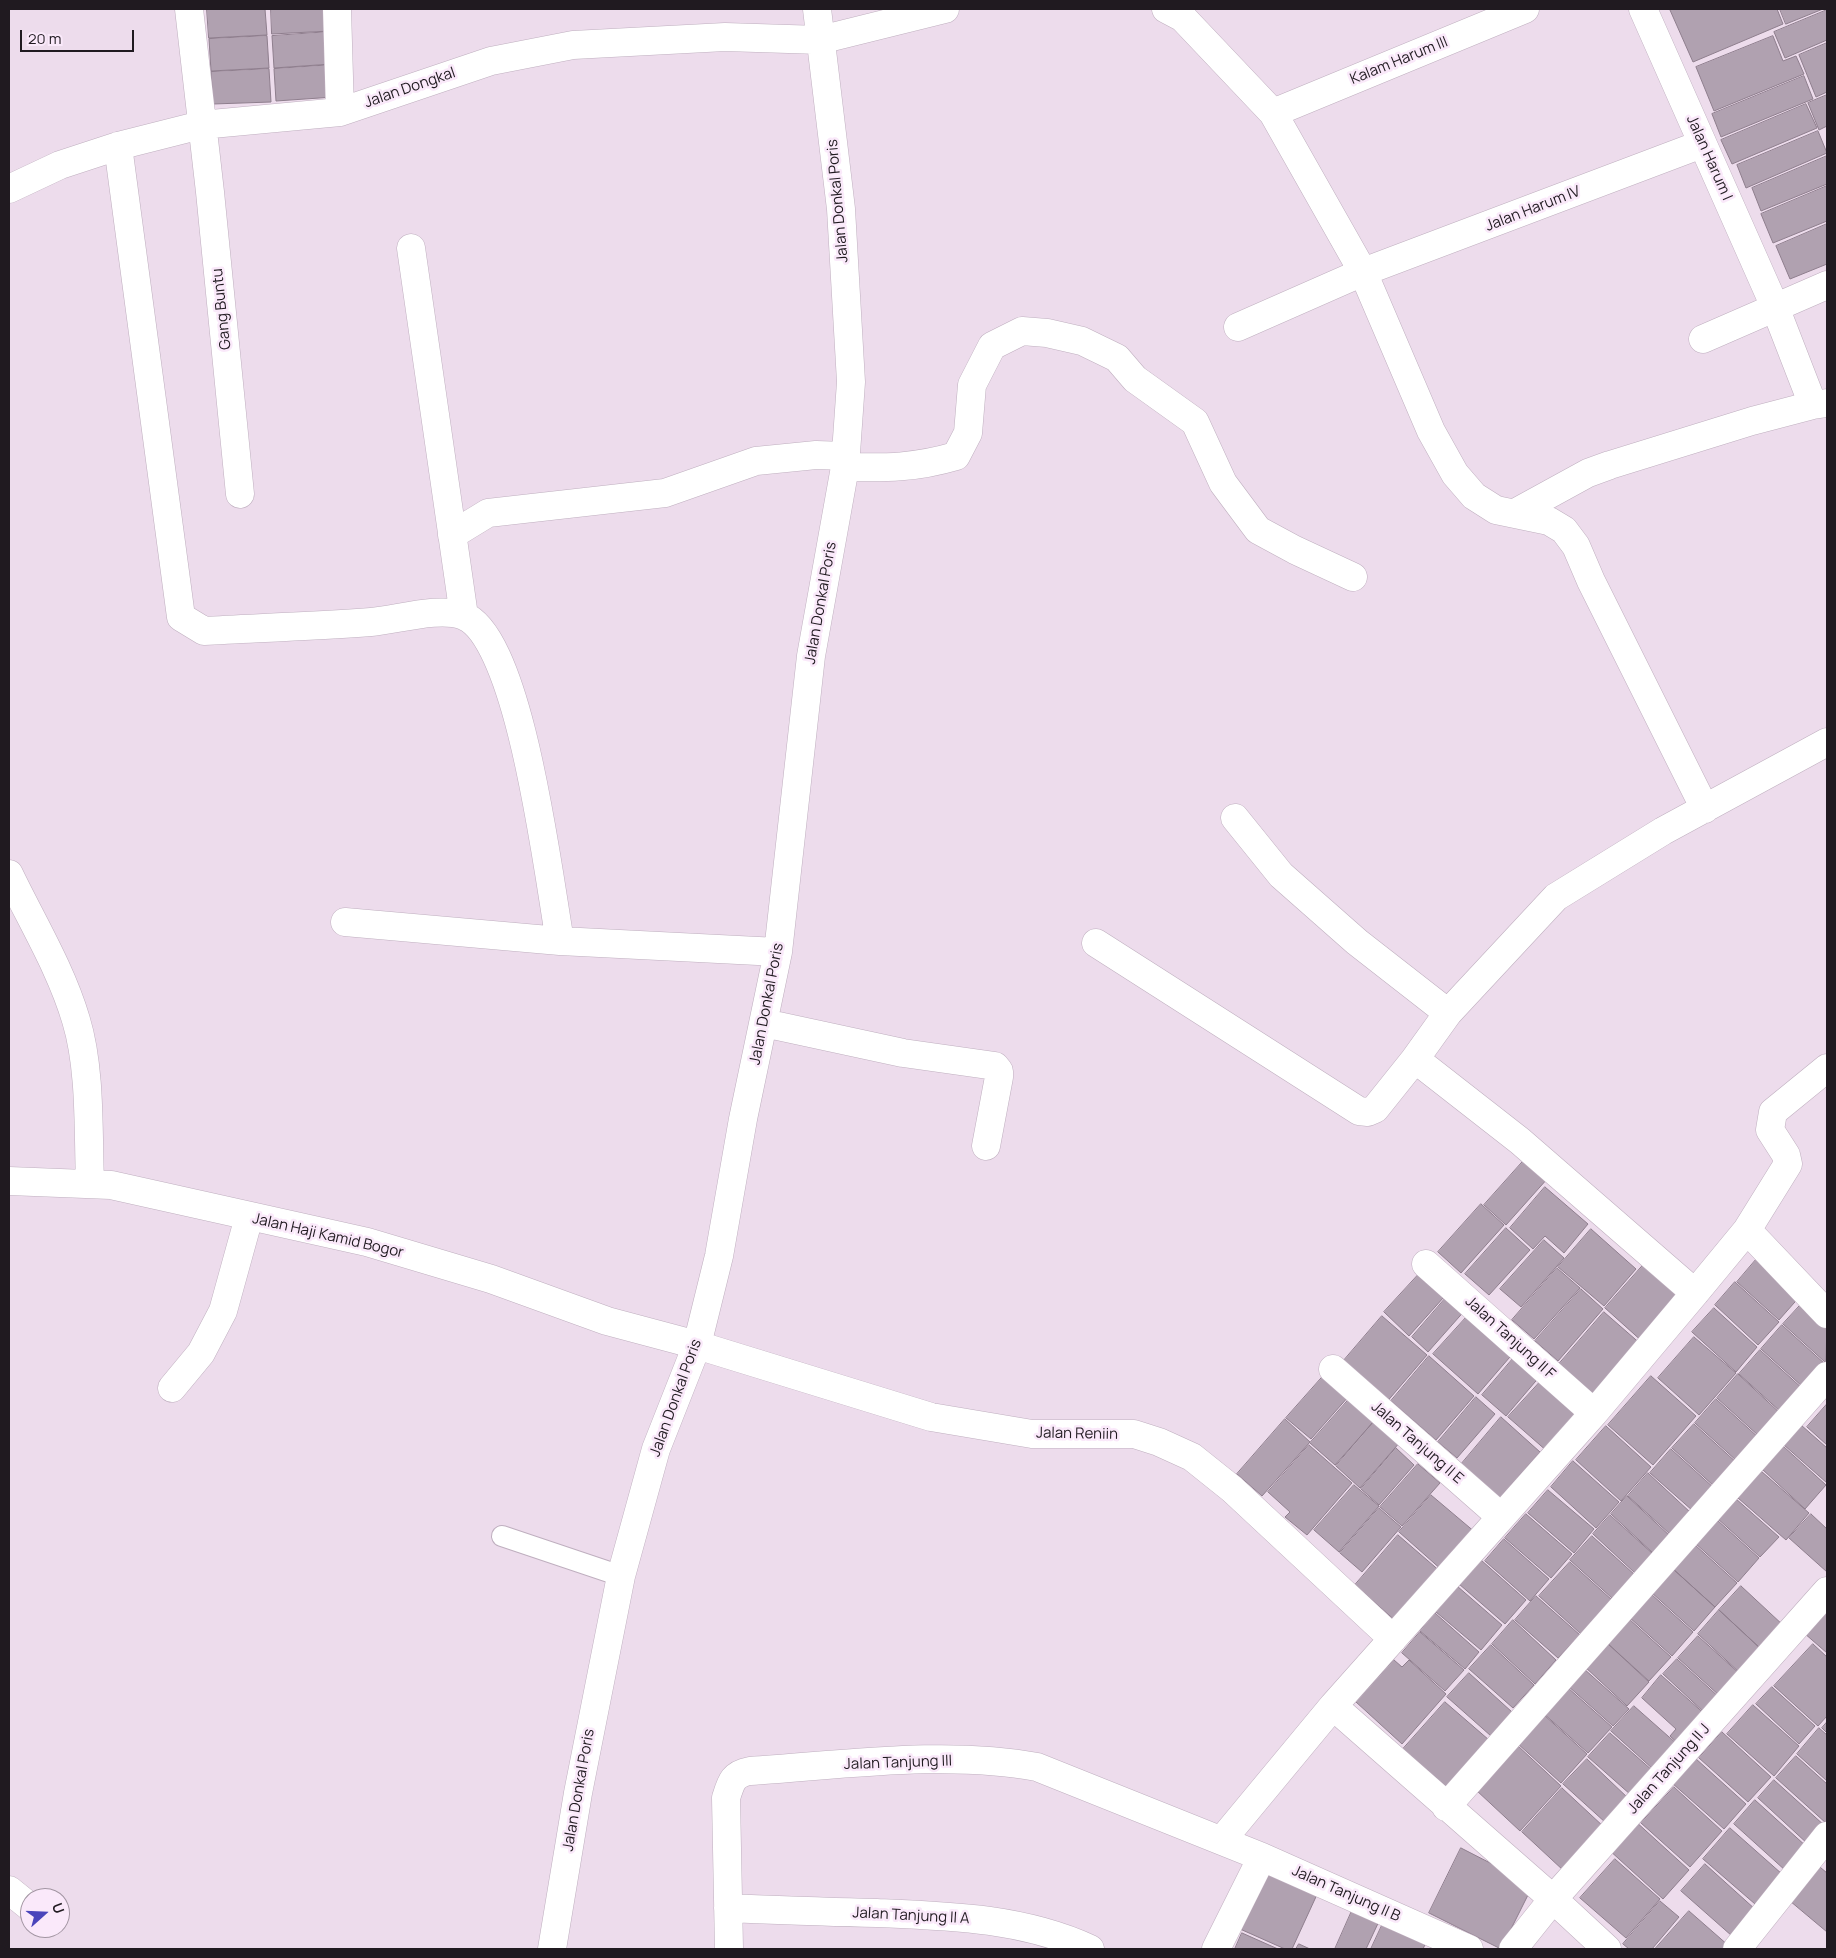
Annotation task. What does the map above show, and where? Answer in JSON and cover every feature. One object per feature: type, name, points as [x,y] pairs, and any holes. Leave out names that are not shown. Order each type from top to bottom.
[{"type":"street","name":"Gang Buntu","points":[[189,9],[210,192],[240,494]]},
{"type":"street","points":[[337,9],[340,112]]},
{"type":"street","name":"Jalan Donkal Poris","points":[[552,1949],[578,1793],[621,1576],[656,1449],[697,1345],[719,1256],[743,1119],[778,952],[811,656],[845,462],[851,382],[842,209],[817,9]]},
{"type":"street","name":"Jalan Dongkal","points":[[9,189],[60,165],[118,146],[201,125],[340,112],[491,61],[573,45],[725,37],[820,40],[945,9]]},
{"type":"street","points":[[1166,9],[1183,18],[1274,113],[1363,272],[1432,431],[1455,474],[1482,500],[1496,510],[1549,521],[1564,530],[1576,546],[1591,581],[1705,809]]},
{"type":"street","name":"Kalam Harum III","points":[[1274,113],[1525,9]]},
{"type":"street","name":"Jalan Harum I","points":[[1643,9],[1820,404]]},
{"type":"street","name":"Jalan Harum IV","points":[[1238,328],[1363,272],[1702,144]]},
{"type":"street","points":[[118,146],[181,617],[204,631],[371,622],[448,612],[464,616],[478,628],[491,645],[503,672],[525,744],[538,802],[560,941]]},
{"type":"street","points":[[411,248],[464,616]]},
{"type":"street","points":[[1704,339],[1827,285]]},
{"type":"street","points":[[452,535],[488,513],[665,493],[756,461],[816,454],[845,462],[893,469],[924,465],[956,456],[968,433],[972,385],[992,346],[1022,331],[1047,333],[1082,342],[1118,358],[1135,378],[1195,422],[1223,483],[1258,530],[1294,550],[1353,577]]},
{"type":"street","points":[[1515,513],[1588,473],[1610,465],[1752,421],[1820,404]]},
{"type":"street","points":[[1096,943],[1359,1111],[1368,1112],[1375,1109],[1415,1059],[1448,1012],[1556,897],[1663,832],[1827,742]]},
{"type":"street","points":[[1235,818],[1281,875],[1357,942],[1448,1012]]},
{"type":"street","points":[[9,874],[63,983],[77,1021],[85,1071],[90,1183]]},
{"type":"street","points":[[345,922],[560,941],[778,952]]},
{"type":"street","points":[[764,1023],[903,1053],[995,1066],[999,1071],[999,1077],[986,1146]]},
{"type":"street","points":[[1415,1059],[1520,1141],[1695,1293]]},
{"type":"street","points":[[1222,1840],[1333,1706],[1394,1639],[1500,1516],[1594,1413],[1746,1230],[1786,1169],[1786,1156],[1770,1130],[1770,1118],[1773,1112],[1827,1068]]},
{"type":"street","name":"Jalan Haji Kamid Bogor","points":[[9,1181],[111,1185],[367,1242],[491,1279],[607,1321],[697,1345]]},
{"type":"street","points":[[172,1388],[201,1353],[223,1311],[249,1217]]},
{"type":"street","points":[[1746,1230],[1827,1314]]},
{"type":"street","name":"Jalan Tanjung II F","points":[[1426,1264],[1594,1413]]},
{"type":"street","name":"Jalan Reniin","points":[[697,1345],[931,1417],[1032,1434],[1134,1434],[1159,1442],[1192,1457],[1232,1489],[1394,1639]]},
{"type":"street","name":"Jalan Tanjung II E","points":[[1333,1369],[1500,1516]]},
{"type":"street","points":[[1446,1806],[1827,1376]]},
{"type":"street","name":"Jalan Tanjung II J","points":[[1513,1949],[1553,1899],[1827,1592]]},
{"type":"street","points":[[1333,1706],[1553,1899],[1607,1949]]},
{"type":"street","name":"Jalan Tanjung III","points":[[728,1949],[726,1798],[735,1775],[750,1770],[906,1762],[1004,1761],[1037,1767],[1222,1840]]},
{"type":"street","name":"Jalan Tanjung II B","points":[[1222,1840],[1469,1949]]},
{"type":"street","points":[[1737,1949],[1822,1852]]},
{"type":"street","points":[[1216,1949],[1262,1857]]},
{"type":"street","points":[[9,1890],[20,1899]]},
{"type":"street","name":"Jalan Tanjung II A","points":[[728,1908],[950,1916],[1017,1924],[1090,1949]]},
{"type":"lane","points":[[502,1536],[621,1576]]},
{"type":"building","points":[[207,9],[265,9],[267,35],[209,38]]},
{"type":"building","points":[[271,9],[328,9],[330,31],[272,34]]},
{"type":"building","points":[[1777,9],[1783,24],[1693,62],[1670,10]]},
{"type":"building","points":[[1780,9],[1823,9],[1786,24]]},
{"type":"building","points":[[1827,10],[1827,40],[1785,58],[1774,32]]},
{"type":"building","points":[[329,32],[332,64],[274,68],[272,36]]},
{"type":"building","points":[[267,36],[269,68],[211,71],[209,39]]},
{"type":"building","points":[[1773,36],[1783,61],[1796,56],[1804,74],[1714,111],[1696,67]]},
{"type":"building","points":[[1827,43],[1827,92],[1816,97],[1799,55]]},
{"type":"building","points":[[332,65],[334,97],[276,101],[274,69]]},
{"type":"building","points":[[269,69],[271,102],[213,104],[211,72]]},
{"type":"building","points":[[1804,76],[1813,99],[1721,137],[1712,114]]},
{"type":"building","points":[[1827,95],[1827,126],[1819,130],[1808,103]]},
{"type":"building","points":[[1806,104],[1817,128],[1732,164],[1721,140]]},
{"type":"building","points":[[1818,131],[1827,153],[1746,188],[1737,165]]},
{"type":"building","points":[[1827,156],[1827,184],[1761,211],[1752,188]]},
{"type":"building","points":[[1827,186],[1827,221],[1773,243],[1761,214]]},
{"type":"building","points":[[1827,224],[1827,264],[1790,279],[1776,246]]},
{"type":"building","points":[[1526,1158],[1548,1178],[1506,1225],[1484,1205]]},
{"type":"building","points":[[1545,1187],[1588,1224],[1564,1253],[1545,1236],[1533,1249],[1510,1228]]},
{"type":"building","points":[[1481,1204],[1504,1225],[1461,1273],[1438,1252]]},
{"type":"building","points":[[1506,1228],[1530,1250],[1489,1295],[1465,1274]]},
{"type":"building","points":[[1591,1229],[1636,1269],[1604,1306],[1558,1267]]},
{"type":"building","points":[[1544,1240],[1564,1258],[1521,1307],[1500,1289]]},
{"type":"building","points":[[1760,1255],[1802,1294],[1779,1320],[1737,1282]]},
{"type":"building","points":[[1645,1263],[1684,1298],[1644,1343],[1605,1308]]},
{"type":"building","points":[[1557,1268],[1580,1288],[1534,1339],[1512,1320]]},
{"type":"building","points":[[1419,1274],[1444,1297],[1409,1336],[1384,1312]]},
{"type":"building","points":[[1735,1282],[1779,1322],[1758,1345],[1715,1305]]},
{"type":"building","points":[[1581,1289],[1603,1309],[1558,1361],[1535,1341]]},
{"type":"building","points":[[1450,1293],[1467,1308],[1428,1352],[1412,1337]]},
{"type":"building","points":[[1805,1300],[1827,1320],[1826,1363],[1783,1324]]},
{"type":"building","points":[[1714,1308],[1757,1347],[1736,1372],[1692,1332]]},
{"type":"building","points":[[1472,1311],[1516,1350],[1478,1394],[1433,1354]]},
{"type":"building","points":[[1604,1312],[1643,1346],[1598,1398],[1559,1364]]},
{"type":"building","points":[[1382,1316],[1427,1355],[1385,1404],[1340,1365]]},
{"type":"building","points":[[1782,1325],[1825,1364],[1804,1388],[1761,1349]]},
{"type":"building","points":[[1694,1337],[1736,1373],[1699,1415],[1658,1378]]},
{"type":"building","points":[[1760,1350],[1803,1389],[1782,1413],[1739,1374]]},
{"type":"building","points":[[1517,1354],[1541,1375],[1506,1416],[1482,1395]]},
{"type":"building","points":[[1429,1356],[1474,1396],[1436,1440],[1391,1401]]},
{"type":"building","points":[[1325,1374],[1349,1396],[1311,1439],[1286,1418]]},
{"type":"building","points":[[1738,1374],[1781,1414],[1760,1437],[1717,1398]]},
{"type":"building","points":[[1651,1376],[1696,1416],[1653,1465],[1608,1425]]},
{"type":"building","points":[[1540,1382],[1579,1417],[1548,1452],[1508,1417]]},
{"type":"building","points":[[1351,1397],[1376,1419],[1335,1465],[1310,1443]]},
{"type":"building","points":[[1476,1397],[1495,1414],[1457,1458],[1438,1442]]},
{"type":"building","points":[[1716,1399],[1759,1438],[1738,1462],[1695,1423]]},
{"type":"building","points":[[1827,1404],[1827,1445],[1807,1427]]},
{"type":"building","points":[[1501,1417],[1540,1452],[1496,1502],[1458,1468]]},
{"type":"building","points":[[1285,1419],[1310,1442],[1262,1496],[1237,1474]]},
{"type":"building","points":[[1376,1419],[1401,1441],[1360,1488],[1336,1466]]},
{"type":"building","points":[[1694,1424],[1737,1463],[1715,1487],[1672,1448]]},
{"type":"building","points":[[1801,1425],[1827,1448],[1827,1483],[1784,1445]]},
{"type":"building","points":[[1606,1426],[1651,1467],[1621,1501],[1576,1460]]},
{"type":"building","points":[[1309,1445],[1352,1483],[1307,1535],[1285,1517],[1290,1512],[1268,1492]]},
{"type":"building","points":[[1783,1446],[1826,1485],[1805,1509],[1762,1469]]},
{"type":"building","points":[[1396,1448],[1414,1465],[1379,1505],[1361,1489]]},
{"type":"building","points":[[1671,1449],[1714,1488],[1693,1511],[1650,1473]]},
{"type":"building","points":[[1573,1461],[1619,1502],[1596,1528],[1551,1487]]},
{"type":"building","points":[[1418,1464],[1440,1483],[1402,1526],[1380,1507]]},
{"type":"building","points":[[1761,1471],[1809,1513],[1786,1540],[1738,1498]]},
{"type":"building","points":[[1648,1473],[1691,1513],[1671,1535],[1628,1496]]},
{"type":"building","points":[[1354,1485],[1379,1506],[1339,1552],[1314,1530]]},
{"type":"building","points":[[1548,1490],[1594,1529],[1574,1553],[1528,1513]]},
{"type":"building","points":[[1431,1495],[1476,1533],[1443,1571],[1399,1532]]},
{"type":"building","points":[[1627,1496],[1670,1536],[1654,1554],[1611,1514]]},
{"type":"building","points":[[1735,1498],[1779,1537],[1760,1557],[1717,1518]]},
{"type":"building","points":[[1379,1508],[1401,1527],[1362,1572],[1340,1553]]},
{"type":"building","points":[[1526,1514],[1572,1554],[1551,1578],[1505,1538]]},
{"type":"building","points":[[1811,1514],[1827,1529],[1827,1572],[1789,1538]]},
{"type":"building","points":[[1610,1515],[1653,1554],[1636,1574],[1593,1534]]},
{"type":"building","points":[[1716,1519],[1759,1558],[1738,1582],[1695,1543]]},
{"type":"building","points":[[1398,1535],[1442,1573],[1398,1623],[1355,1585]]},
{"type":"building","points":[[1592,1536],[1635,1575],[1613,1599],[1570,1560]]},
{"type":"building","points":[[1504,1539],[1549,1579],[1530,1601],[1485,1561]]},
{"type":"building","points":[[1694,1544],[1737,1583],[1715,1607],[1672,1568]]},
{"type":"building","points":[[1481,1560],[1526,1600],[1505,1624],[1459,1584]]},
{"type":"building","points":[[1570,1562],[1612,1600],[1581,1634],[1539,1596]]},
{"type":"building","points":[[1672,1568],[1715,1607],[1694,1631],[1651,1592]]},
{"type":"building","points":[[1457,1586],[1502,1625],[1481,1650],[1436,1612]]},
{"type":"building","points":[[1741,1586],[1784,1626],[1762,1650],[1719,1610]]},
{"type":"building","points":[[1650,1593],[1693,1632],[1672,1656],[1629,1617]]},
{"type":"building","points":[[1536,1596],[1580,1635],[1558,1658],[1515,1620]]},
{"type":"building","points":[[1827,1606],[1827,1653],[1804,1633]]},
{"type":"building","points":[[1719,1610],[1762,1650],[1741,1674],[1698,1634]]},
{"type":"building","points":[[1435,1613],[1479,1652],[1465,1669],[1420,1631]]},
{"type":"building","points":[[1628,1618],[1671,1657],[1649,1681],[1606,1642]]},
{"type":"building","points":[[1513,1620],[1556,1660],[1535,1684],[1492,1644]]},
{"type":"building","points":[[1420,1632],[1464,1670],[1445,1691],[1402,1653]]},
{"type":"building","points":[[1698,1636],[1741,1675],[1721,1697],[1678,1658]]},
{"type":"building","points":[[1606,1642],[1649,1682],[1627,1706],[1584,1666]]},
{"type":"building","points":[[1813,1644],[1827,1657],[1827,1716],[1818,1726],[1774,1686]]},
{"type":"building","points":[[1491,1645],[1534,1685],[1513,1708],[1469,1669]]},
{"type":"building","points":[[1677,1659],[1720,1698],[1706,1714],[1663,1674]]},
{"type":"building","points":[[1394,1660],[1402,1667],[1409,1660],[1446,1694],[1402,1744],[1356,1702]]},
{"type":"building","points":[[1583,1668],[1629,1709],[1613,1726],[1568,1686]]},
{"type":"building","points":[[1469,1673],[1512,1712],[1491,1736],[1447,1697]]},
{"type":"building","points":[[1661,1675],[1708,1717],[1682,1747],[1670,1736],[1676,1729],[1642,1698]]},
{"type":"building","points":[[1567,1687],[1612,1727],[1588,1753],[1543,1713]]},
{"type":"building","points":[[1772,1687],[1815,1726],[1799,1744],[1756,1704]]},
{"type":"building","points":[[1445,1702],[1489,1740],[1448,1788],[1403,1749]]},
{"type":"building","points":[[1753,1705],[1799,1746],[1774,1776],[1727,1734]]},
{"type":"building","points":[[1634,1706],[1677,1744],[1654,1770],[1611,1731]]},
{"type":"building","points":[[1543,1714],[1587,1754],[1561,1783],[1517,1743]]},
{"type":"building","points":[[1827,1722],[1827,1733],[1822,1728]]},
{"type":"building","points":[[1819,1728],[1827,1735],[1827,1781],[1797,1754]]},
{"type":"building","points":[[1722,1732],[1771,1777],[1748,1802],[1699,1758]]},
{"type":"building","points":[[1610,1733],[1653,1771],[1631,1795],[1588,1757]]},
{"type":"building","points":[[1517,1745],[1561,1786],[1520,1831],[1476,1790]]},
{"type":"building","points":[[1796,1756],[1827,1784],[1827,1824],[1776,1778]]},
{"type":"building","points":[[1695,1758],[1746,1804],[1724,1829],[1672,1783]]},
{"type":"building","points":[[1587,1759],[1629,1799],[1606,1823],[1563,1784]]},
{"type":"building","points":[[1774,1780],[1825,1826],[1809,1845],[1758,1798]]},
{"type":"building","points":[[1674,1787],[1722,1831],[1690,1867],[1641,1823]]},
{"type":"building","points":[[1562,1788],[1604,1827],[1564,1871],[1522,1832]]},
{"type":"building","points":[[1755,1800],[1807,1847],[1786,1871],[1734,1824]]},
{"type":"building","points":[[1634,1820],[1689,1870],[1663,1899],[1608,1849]]},
{"type":"building","points":[[1730,1828],[1782,1874],[1755,1904],[1703,1859]]},
{"type":"building","points":[[1461,1848],[1533,1885],[1501,1949],[1429,1913]]},
{"type":"building","points":[[1615,1859],[1660,1899],[1626,1938],[1580,1898]]},
{"type":"building","points":[[1814,1862],[1827,1873],[1827,1932],[1784,1896]]},
{"type":"building","points":[[1270,1864],[1320,1888],[1292,1949],[1285,1949],[1240,1929]]},
{"type":"building","points":[[1705,1864],[1756,1910],[1732,1936],[1681,1891]]},
{"type":"building","points":[[1660,1901],[1679,1917],[1652,1949],[1629,1949],[1623,1944]]},
{"type":"building","points":[[1355,1904],[1381,1917],[1366,1949],[1335,1949]]},
{"type":"building","points":[[1689,1911],[1729,1946],[1726,1949],[1655,1949]]},
{"type":"building","points":[[1385,1919],[1428,1938],[1423,1949],[1371,1949]]},
{"type":"building","points":[[1242,1933],[1278,1949],[1235,1949]]},
{"type":"building","points":[[1299,1944],[1310,1949],[1296,1949]]}]
